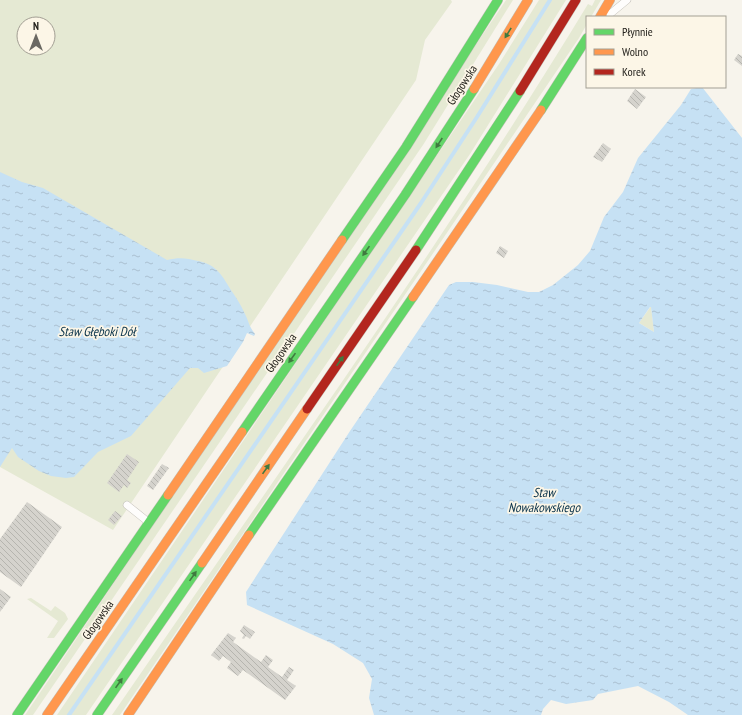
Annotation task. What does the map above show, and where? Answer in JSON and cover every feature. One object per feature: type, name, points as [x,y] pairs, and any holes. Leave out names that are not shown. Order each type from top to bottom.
[{"type":"main road","name":"Głogowska","points":[[17,715],[406,147],[498,0]]},
{"type":"main road","name":"Głogowska","points":[[47,715],[400,201],[472,92],[528,0]]},
{"type":"main road","points":[[97,715],[439,217],[519,94],[576,0]]},
{"type":"main road","points":[[601,16],[610,0]]},
{"type":"main road","points":[[128,715],[176,641],[548,99],[586,40]]},
{"type":"lane","points":[[607,16],[627,0]]},
{"type":"lane","points":[[127,506],[149,523]]},
{"type":"green space","points":[[0,0],[451,0],[452,2],[425,40],[416,80],[113,530],[0,467]]},
{"type":"green space","points":[[506,0],[513,0],[423,145],[33,715],[25,715]]},
{"type":"green space","points":[[539,0],[566,0],[470,154],[86,715],[57,715],[499,64]]},
{"type":"green space","points":[[595,0],[601,0],[592,16],[586,16],[586,26],[579,38],[120,715],[112,715],[415,274],[532,95],[588,4],[592,6]]},
{"type":"green space","points":[[651,306],[654,332],[639,323]]},
{"type":"green space","points":[[31,598],[51,611],[55,606],[65,613],[68,619],[54,638],[47,638],[58,621],[27,599]]},
{"type":"water","name":"Staw Nowakowskiego","points":[[703,88],[742,138],[742,715],[688,715],[669,702],[638,686],[598,694],[593,700],[566,704],[551,700],[543,709],[541,715],[374,715],[369,698],[372,679],[363,663],[333,644],[247,605],[246,592],[350,431],[449,285],[456,282],[473,282],[497,285],[528,292],[539,292],[553,285],[578,265],[590,251],[604,217],[623,192],[638,158],[681,105],[691,89]],"holes":[[[650,307],[651,307],[654,332],[639,323]]]},
{"type":"water","name":"Staw Głęboki Dół","points":[[0,172],[22,182],[43,188],[167,260],[175,258],[194,260],[215,268],[226,281],[240,304],[255,334],[254,336],[247,333],[243,342],[227,366],[204,373],[198,368],[190,368],[131,436],[98,452],[74,477],[66,478],[51,476],[39,471],[18,457],[12,448],[0,467]]},
{"type":"building","points":[[738,54],[742,56],[742,66],[734,60]]},
{"type":"building","points":[[635,89],[646,97],[637,109],[627,101]]},
{"type":"building","points":[[603,143],[611,149],[602,162],[593,157]]},
{"type":"building","points":[[500,246],[508,251],[504,258],[496,253]]},
{"type":"building","points":[[127,454],[139,462],[127,480],[131,483],[127,488],[124,485],[119,492],[107,483]]},
{"type":"building","points":[[162,464],[169,468],[153,490],[147,486]]},
{"type":"building","points":[[27,502],[62,527],[21,587],[0,572],[0,539]]},
{"type":"building","points":[[115,511],[122,516],[114,525],[108,520]]},
{"type":"building","points":[[0,589],[11,597],[0,612]]},
{"type":"building","points":[[244,625],[255,632],[250,639],[246,636],[244,639],[242,638],[244,635],[240,631]]},
{"type":"building","points":[[228,633],[236,638],[233,642],[261,662],[266,655],[273,660],[268,667],[282,677],[289,667],[294,670],[287,680],[296,686],[285,700],[243,670],[238,676],[227,668],[231,662],[223,656],[219,661],[211,655]]},
{"type":"waterway","points":[[69,715],[421,203],[550,0]]},
{"type":"traffic: fast","points":[[342,240],[406,147],[498,0]]},
{"type":"traffic: fast","points":[[541,110],[586,40]]},
{"type":"traffic: fast","points":[[242,432],[405,195],[474,89]]},
{"type":"traffic: fast","points":[[416,250],[520,91]]},
{"type":"traffic: fast","points":[[249,535],[413,297]]},
{"type":"traffic: fast","points":[[17,715],[168,495]]},
{"type":"traffic: fast","points":[[97,715],[202,563]]},
{"type":"traffic: slow","points":[[474,89],[528,0]]},
{"type":"traffic: slow","points":[[601,16],[610,0]]},
{"type":"traffic: slow","points":[[413,297],[541,110]]},
{"type":"traffic: slow","points":[[168,495],[342,240]]},
{"type":"traffic: slow","points":[[202,563],[307,409]]},
{"type":"traffic: slow","points":[[47,715],[242,432]]},
{"type":"traffic: slow","points":[[128,715],[249,535]]},
{"type":"traffic: jam","points":[[520,91],[576,0]]},
{"type":"traffic: jam","points":[[307,409],[416,250]]}]
